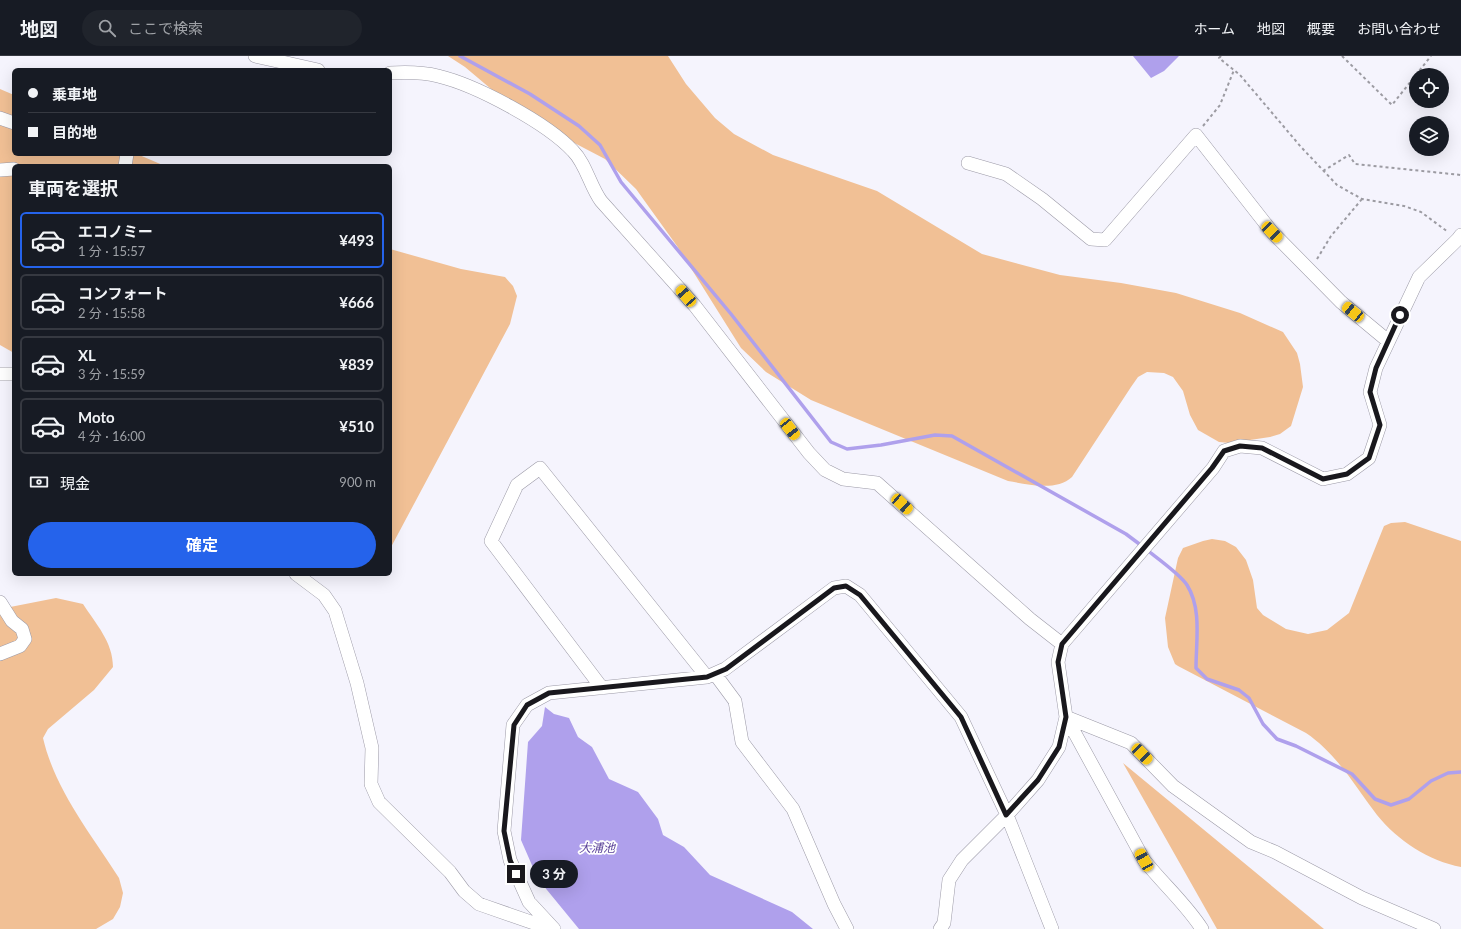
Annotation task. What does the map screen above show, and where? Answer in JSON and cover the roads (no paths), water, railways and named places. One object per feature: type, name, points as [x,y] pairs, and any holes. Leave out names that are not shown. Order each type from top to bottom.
[{"type":"street","points":[[255,56],[309,68]]},
{"type":"street","points":[[392,73],[415,72],[452,80],[520,112],[561,140],[579,158],[595,192],[601,201],[695,306],[809,453],[826,470],[843,479],[877,484],[1030,619],[1062,644]]},
{"type":"street","points":[[0,118],[12,122]]},
{"type":"street","points":[[968,163],[1006,174],[1042,199],[1091,240],[1105,240],[1196,135],[1272,232],[1341,302],[1388,340]]},
{"type":"street","points":[[0,170],[12,169]]},
{"type":"street","points":[[1202,929],[1193,914],[1144,860],[1066,717],[1058,662],[1062,644],[1212,468],[1224,451],[1240,446],[1262,448],[1323,479],[1347,474],[1369,458],[1380,425],[1370,392],[1376,368],[1388,340],[1420,277],[1460,237]]},
{"type":"street","points":[[0,374],[12,374]]},
{"type":"street","points":[[602,688],[491,540],[516,485],[540,468],[711,676],[735,701],[742,742],[793,809],[834,904],[847,929]]},
{"type":"street","points":[[299,576],[324,595],[335,611],[359,690],[372,748],[371,784],[379,802],[450,872],[464,890],[479,904],[553,929]]},
{"type":"street","points":[[553,929],[529,902],[510,860],[504,831],[514,725],[527,705],[549,693],[711,676],[726,669],[834,588],[846,586],[860,595],[961,717],[1006,815],[1052,929]]},
{"type":"street","points":[[0,602],[12,621],[22,629],[25,639],[20,646],[0,654]]},
{"type":"street","points":[[940,929],[944,923],[949,880],[962,860],[1038,780],[1059,747],[1066,717]]},
{"type":"street","points":[[1066,717],[1131,743],[1173,786],[1251,842],[1275,852],[1362,898],[1434,929]]},
{"type":"water","points":[[1133,56],[1179,56],[1164,71],[1151,78]]},
{"type":"water","name":"大浦池","points":[[545,707],[554,714],[569,718],[578,737],[592,747],[609,779],[638,792],[658,819],[663,835],[684,847],[710,875],[792,912],[813,929],[579,929],[538,879],[521,840],[528,742],[542,726]]},
{"type":"waterway","points":[[460,56],[530,94],[579,126],[600,145],[621,182],[731,314],[831,442],[847,449],[881,445],[935,435],[952,436],[1126,534],[1142,546]]},
{"type":"waterway","points":[[1147,550],[1180,576],[1192,594],[1195,604],[1197,625],[1196,668],[1207,679],[1239,690],[1249,698],[1263,724],[1277,739],[1296,746],[1352,774],[1375,799],[1391,805],[1409,799],[1431,781],[1448,773],[1461,772]]}]
